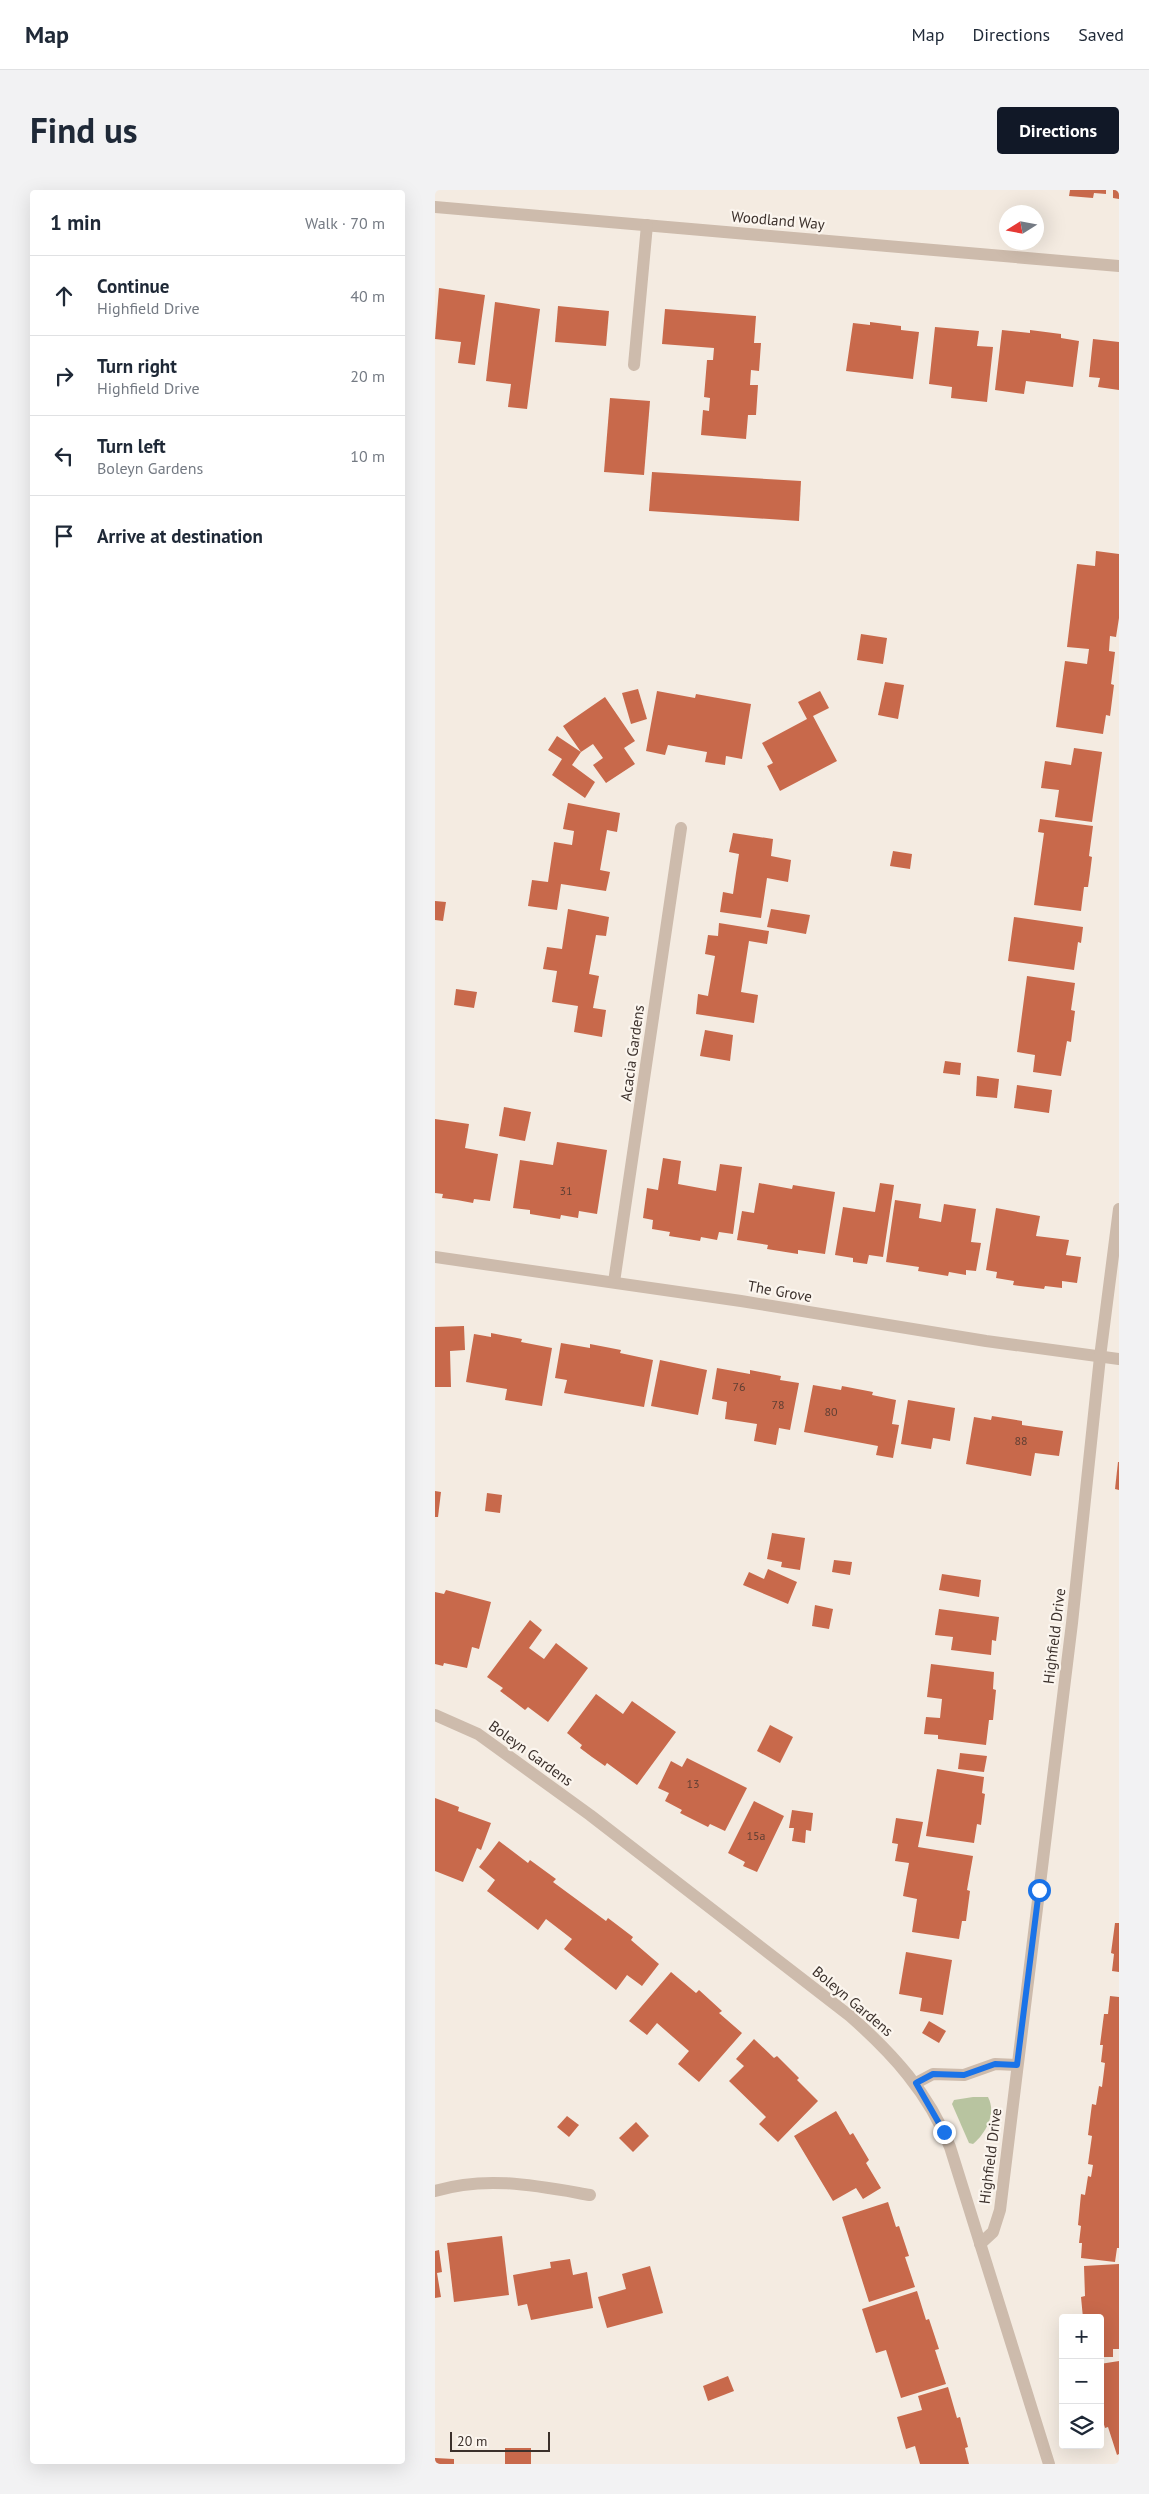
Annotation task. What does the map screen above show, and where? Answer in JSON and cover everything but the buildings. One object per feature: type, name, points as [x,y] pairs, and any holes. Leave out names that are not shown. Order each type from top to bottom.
[{"type":"street","name":"Woodland Way","points":[[435,206],[1119,266]]},
{"type":"street","points":[[634,365],[647,225]]},
{"type":"street","name":"Acacia Gardens","points":[[614,1282],[681,828]]},
{"type":"street","name":"Highfield Drive","points":[[980,2244],[993,2232],[998,2222],[1072,1623],[1100,1357],[1119,1210]]},
{"type":"street","name":"The Grove","points":[[435,1258],[614,1282],[1119,1359]]},
{"type":"street","name":"Boleyn Gardens","points":[[435,1715],[478,1734],[590,1815],[850,2016],[875,2038],[916,2083],[944,2132],[1049,2464]]},
{"type":"street","points":[[916,2083],[933,2074],[964,2075],[995,2064],[1017,2065]]},
{"type":"street","points":[[435,2191],[456,2185],[499,2182],[590,2195]]},
{"type":"green space","points":[[988,2097],[991,2110],[988,2123],[982,2135],[973,2144],[969,2143],[952,2104],[954,2100]]},
{"type":"route","points":[[944,2132],[916,2083],[933,2074],[964,2075],[995,2064],[1017,2065],[1039,1890]]}]
